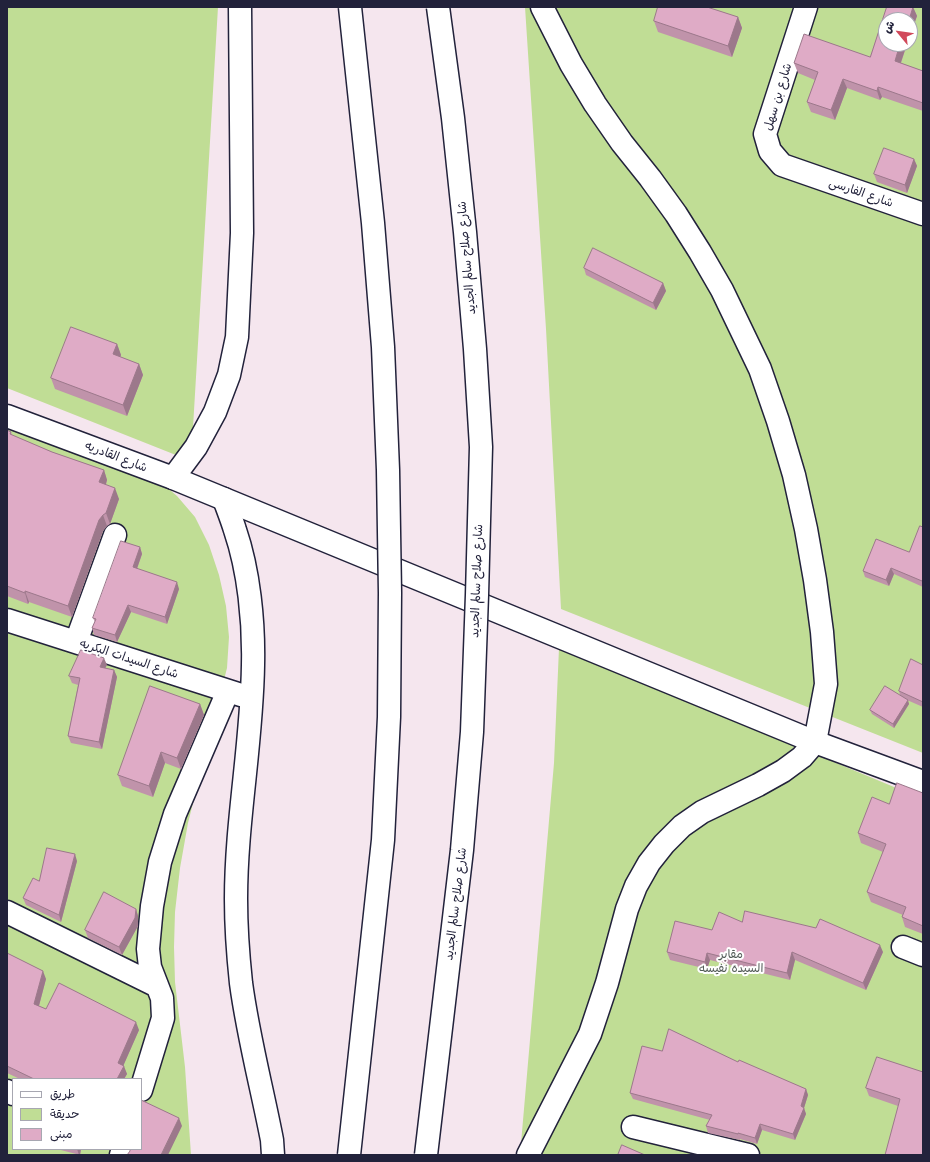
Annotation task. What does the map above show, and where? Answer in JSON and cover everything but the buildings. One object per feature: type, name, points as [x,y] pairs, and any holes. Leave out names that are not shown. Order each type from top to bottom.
[{"type":"main road","points":[[173,478],[196,447],[215,412],[229,375],[237,337],[242,233],[240,7]]},
{"type":"main road","points":[[349,1155],[383,840],[389,717],[390,593],[388,470],[383,347],[373,224],[350,7]]},
{"type":"main road","name":"شارع صلاح سالم الجديد","points":[[426,1155],[462,850],[471,740],[481,447],[475,349],[465,232],[453,118],[438,7]]},
{"type":"main road","points":[[528,1155],[590,1034],[607,983],[627,909],[636,886],[649,864],[664,844],[682,826],[702,812],[758,785],[782,771],[802,756],[815,742],[826,684],[822,632],[806,529],[794,475],[778,421],[760,369],[722,290],[700,252],[671,208],[622,143],[595,104],[571,64],[542,7]]},
{"type":"main road","name":"شارع بن سهل","points":[[799,172],[782,165],[770,151],[765,134],[806,7]]},
{"type":"main road","name":"شارع الفارسى","points":[[799,172],[923,214]]},
{"type":"main road","name":"شارع القادريه","points":[[7,416],[173,478],[815,742],[923,782]]},
{"type":"main road","points":[[224,499],[236,531],[244,564],[249,597],[253,665],[252,699],[237,857],[237,942],[241,984],[272,1140],[273,1155]]},
{"type":"main road","points":[[76,642],[115,535]]},
{"type":"main road","name":"شارع السيدات البكريه","points":[[7,620],[252,699]]},
{"type":"main road","points":[[142,1087],[164,1018],[162,998],[150,967],[148,948],[152,906],[160,862],[175,814],[228,691]]},
{"type":"main road","points":[[7,912],[157,986]]},
{"type":"main road","points":[[903,947],[923,955]]},
{"type":"main road","points":[[633,1127],[748,1155]]},
{"type":"green space","points":[[7,7],[218,7],[191,461],[7,388]]},
{"type":"green space","points":[[525,7],[923,7],[923,753],[561,609],[546,329]]},
{"type":"green space","points":[[7,422],[156,478],[177,496],[195,517],[209,545],[219,575],[226,606],[229,637],[227,668],[188,823],[180,868],[175,912],[175,982],[185,1067],[191,1155],[7,1155]]},
{"type":"green space","name":"مقابر السيده نفيسه","points":[[559,648],[923,799],[923,1155],[520,1155],[554,763]]}]
